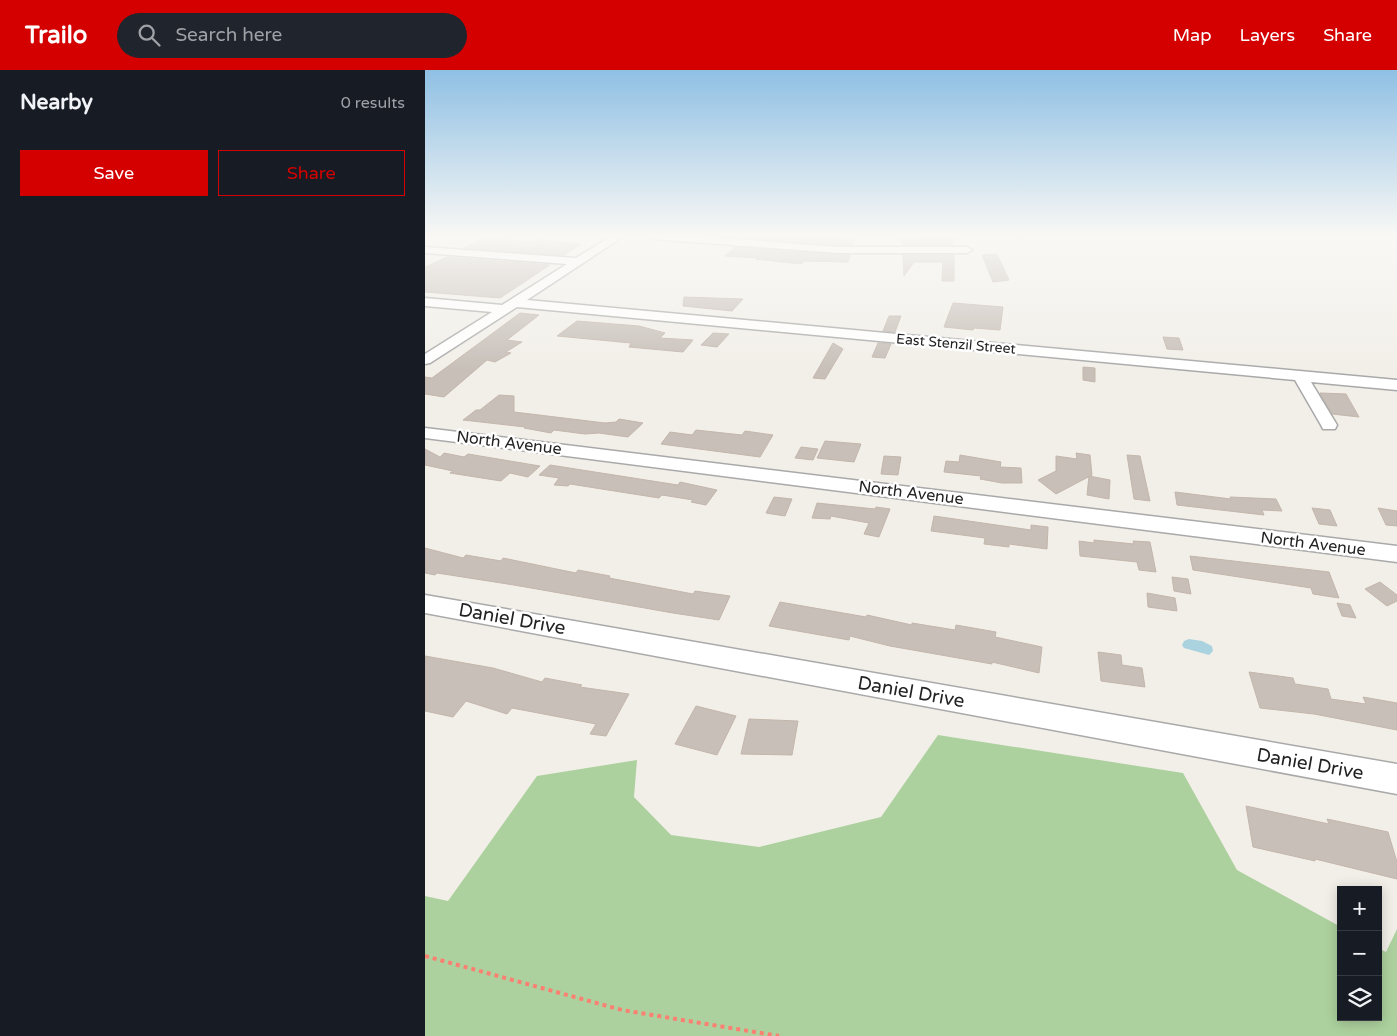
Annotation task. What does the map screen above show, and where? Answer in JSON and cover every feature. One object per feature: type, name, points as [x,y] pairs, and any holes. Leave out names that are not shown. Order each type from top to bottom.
[{"type":"street","points":[[425,360],[549,281]]},
{"type":"street","name":"East Stenzil Street","points":[[425,302],[509,306],[1397,385]]},
{"type":"street","points":[[1300,376],[1329,425]]},
{"type":"street","name":"North Avenue","points":[[425,433],[1397,554]]},
{"type":"street","name":"Daniel Drive","points":[[425,604],[1397,780]]},
{"type":"path","points":[[425,956],[622,1010],[779,1036]]},
{"type":"green space","points":[[938,735],[1183,773],[1237,870],[1337,925],[1337,1021],[1382,1021],[1382,950],[1386,952],[1397,929],[1397,1036],[425,1036],[425,896],[448,901],[537,776],[637,760],[634,797],[671,835],[759,847],[881,817]]},
{"type":"water","points":[[1189,639],[1202,641],[1212,646],[1213,651],[1209,655],[1184,648],[1182,645],[1184,641]]},
{"type":"building","points":[[425,281],[526,281],[500,298],[425,292]]},
{"type":"building","points":[[684,297],[743,299],[732,311],[683,306]]},
{"type":"building","points":[[953,303],[1003,307],[1000,330],[944,327]]},
{"type":"building","points":[[520,313],[539,315],[507,340],[522,342],[506,352],[511,353],[495,362],[487,360],[444,397],[425,394],[425,377],[432,378]]},
{"type":"building","points":[[889,316],[901,316],[895,332],[883,331]]},
{"type":"building","points":[[577,321],[639,326],[665,333],[660,338],[693,340],[683,352],[629,347],[631,343],[557,336]]},
{"type":"building","points":[[713,333],[729,334],[717,347],[701,345]]},
{"type":"building","points":[[1163,337],[1179,338],[1183,350],[1167,349]]},
{"type":"building","points":[[833,343],[843,349],[825,379],[813,378]]},
{"type":"building","points":[[878,343],[891,344],[885,358],[872,357]]},
{"type":"building","points":[[1083,367],[1095,368],[1095,382],[1083,380]]},
{"type":"building","points":[[1320,393],[1346,394],[1359,417],[1332,414]]},
{"type":"building","points":[[499,395],[514,396],[514,412],[605,423],[616,422],[619,419],[643,423],[628,437],[554,430],[551,433],[525,427],[463,420]]},
{"type":"building","points":[[696,430],[742,435],[745,431],[773,435],[760,457],[661,444],[670,432],[692,435]]},
{"type":"building","points":[[825,441],[861,444],[854,462],[817,458]]},
{"type":"building","points":[[801,447],[818,449],[813,460],[795,458]]},
{"type":"building","points":[[425,449],[440,457],[444,453],[464,457],[468,454],[540,466],[528,477],[510,473],[501,481],[450,473],[453,471],[425,465]]},
{"type":"building","points":[[1076,453],[1090,455],[1092,475],[1056,494],[1038,480],[1056,471],[1056,456],[1077,459]]},
{"type":"building","points":[[960,455],[1001,462],[1000,467],[1021,468],[1022,483],[1002,483],[980,479],[981,476],[944,472],[946,461],[959,462]]},
{"type":"building","points":[[1127,455],[1140,456],[1150,501],[1134,499]]},
{"type":"building","points":[[884,456],[901,457],[898,475],[881,474]]},
{"type":"building","points":[[550,465],[678,485],[680,482],[717,490],[706,505],[691,502],[693,500],[662,495],[659,498],[570,484],[568,486],[554,485],[559,478],[539,475]]},
{"type":"building","points":[[1089,476],[1110,480],[1109,499],[1087,495]]},
{"type":"building","points":[[1175,492],[1231,499],[1230,497],[1276,499],[1282,511],[1262,510],[1264,515],[1177,505]]},
{"type":"building","points":[[774,497],[792,499],[785,516],[766,513]]},
{"type":"building","points":[[817,503],[890,509],[879,537],[864,534],[869,523],[831,516],[830,519],[812,518]]},
{"type":"building","points":[[1312,508],[1330,510],[1337,526],[1319,524]]},
{"type":"building","points":[[1378,508],[1397,511],[1397,526],[1386,525]]},
{"type":"building","points":[[934,516],[1031,530],[1031,525],[1048,527],[1047,549],[1009,544],[1009,547],[984,544],[985,538],[931,531]]},
{"type":"building","points":[[1094,540],[1134,544],[1133,541],[1150,542],[1156,572],[1139,570],[1137,562],[1080,556],[1079,541],[1094,543]]},
{"type":"building","points":[[425,548],[463,558],[466,555],[501,561],[503,558],[576,573],[578,570],[610,576],[609,578],[693,594],[695,591],[730,596],[719,620],[673,613],[514,585],[437,573],[435,575],[425,573]]},
{"type":"building","points":[[1190,556],[1329,572],[1339,598],[1313,594],[1311,588],[1193,570]]},
{"type":"building","points":[[1172,577],[1188,579],[1191,594],[1174,591]]},
{"type":"building","points":[[1380,582],[1397,595],[1397,601],[1387,606],[1365,589]]},
{"type":"building","points":[[1147,593],[1175,598],[1177,611],[1148,607]]},
{"type":"building","points":[[780,602],[866,617],[867,615],[912,625],[912,623],[955,630],[956,625],[996,632],[995,637],[1042,647],[1039,673],[992,662],[992,664],[890,646],[850,636],[849,640],[769,626]]},
{"type":"building","points":[[1337,603],[1350,605],[1356,618],[1342,616]]},
{"type":"building","points":[[1098,652],[1121,655],[1122,665],[1142,668],[1145,687],[1101,681]]},
{"type":"building","points":[[425,656],[493,668],[542,682],[545,678],[582,685],[580,687],[629,694],[606,736],[590,734],[596,724],[512,708],[507,714],[466,701],[453,717],[425,711]]},
{"type":"building","points":[[1249,672],[1293,678],[1295,684],[1328,689],[1331,699],[1366,704],[1363,697],[1397,703],[1397,730],[1314,714],[1260,708]]},
{"type":"building","points":[[696,706],[736,716],[717,755],[675,744]]},
{"type":"building","points":[[749,719],[798,721],[792,755],[741,754]]},
{"type":"building","points":[[1246,806],[1329,824],[1327,819],[1388,832],[1397,862],[1397,879],[1315,859],[1315,861],[1253,847]]}]
